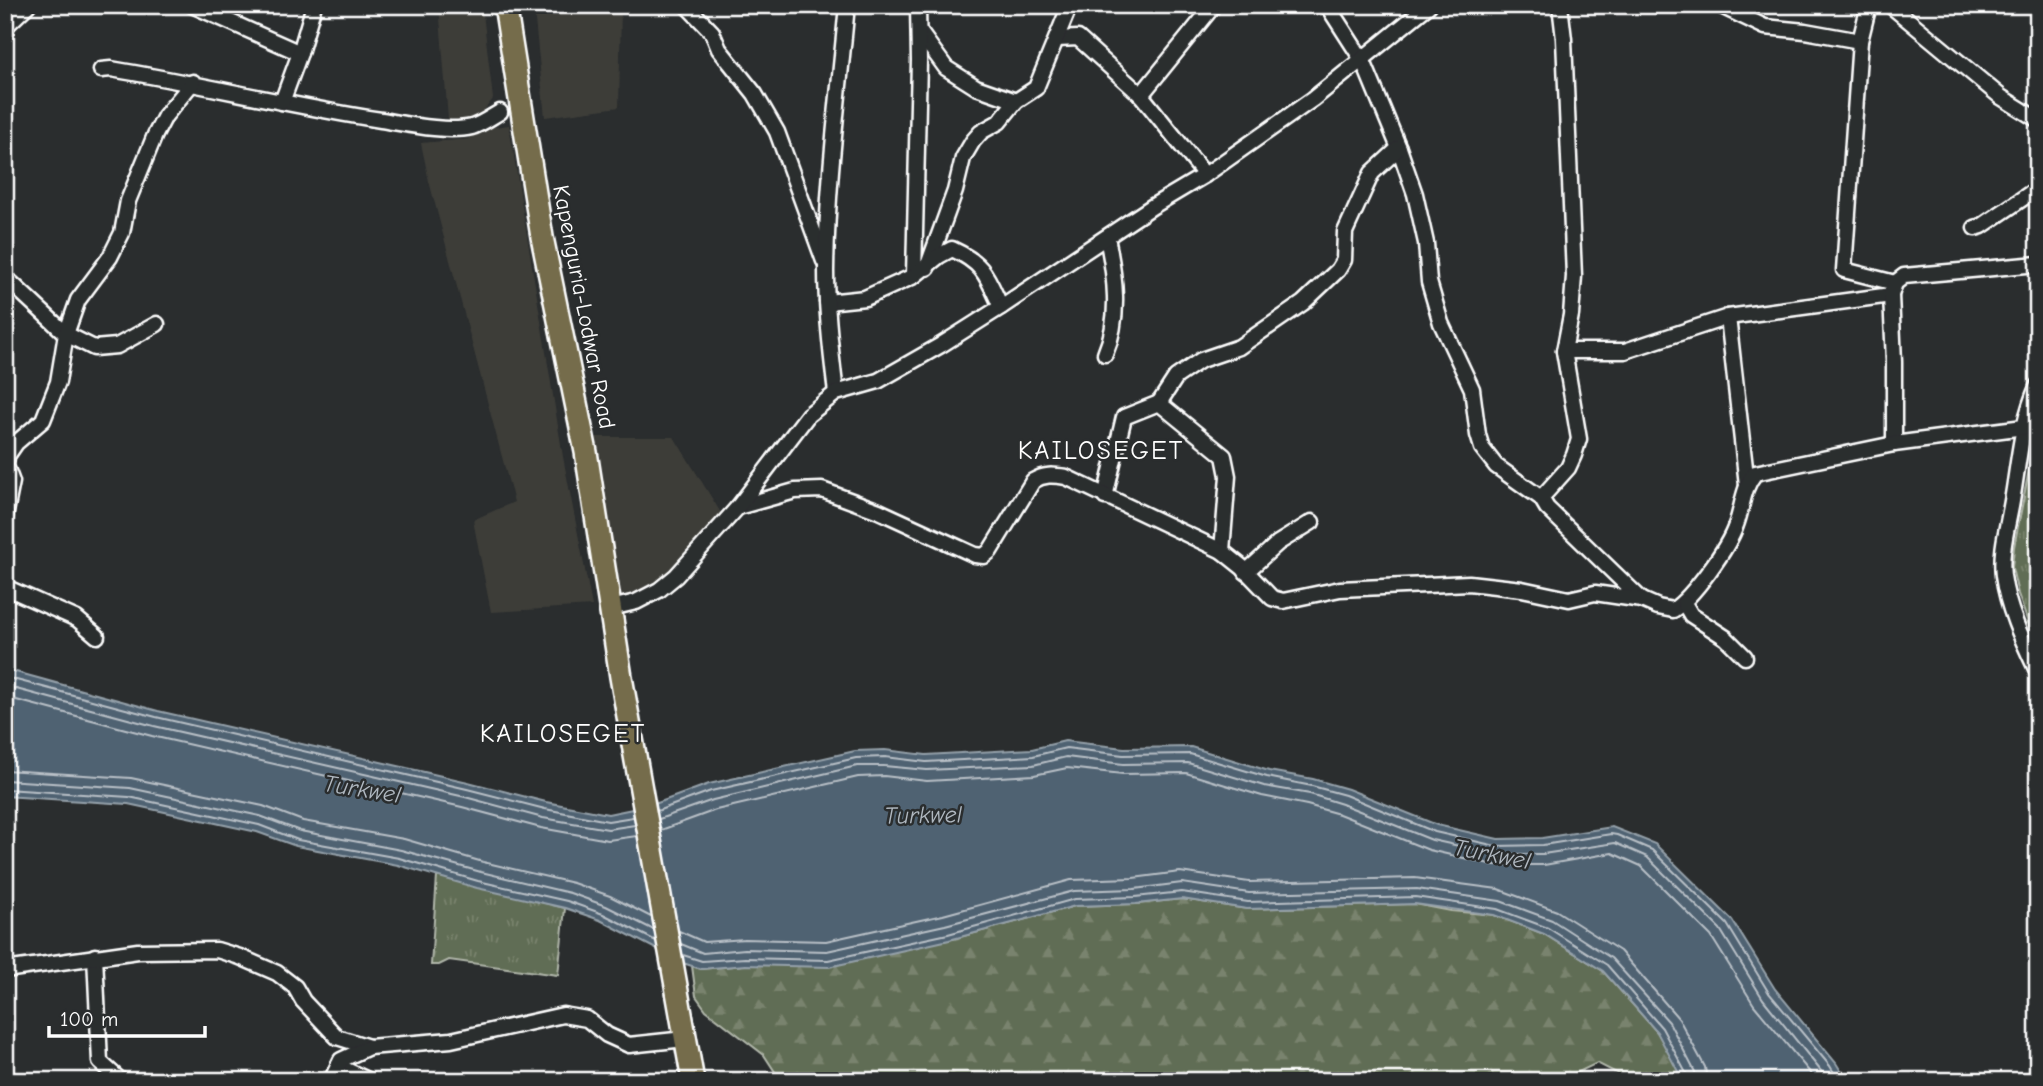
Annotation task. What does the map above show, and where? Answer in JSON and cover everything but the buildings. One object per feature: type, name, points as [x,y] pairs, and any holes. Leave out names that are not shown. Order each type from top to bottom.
[{"type":"highway","name":"Kapenguria-Lodwar Road","points":[[508,9],[537,213],[561,342],[586,452],[693,1081]]},
{"type":"street","points":[[5,27],[28,5]]},
{"type":"street","points":[[192,5],[300,53]]},
{"type":"street","points":[[282,102],[314,5]]},
{"type":"street","points":[[686,5],[712,32],[719,49],[755,94],[777,132],[826,269]]},
{"type":"street","points":[[836,393],[826,269],[832,159],[847,5]]},
{"type":"street","points":[[918,5],[920,272]]},
{"type":"street","points":[[920,272],[955,191],[963,158],[981,132],[999,122],[1016,101],[1036,89],[1070,5]]},
{"type":"street","points":[[1141,94],[1214,5]]},
{"type":"street","points":[[1327,5],[1363,61],[1399,148],[1415,194],[1426,243],[1429,282],[1441,323],[1472,389],[1482,448],[1496,466],[1541,498],[1547,508],[1642,600]]},
{"type":"street","points":[[611,608],[636,602],[659,590],[697,554],[738,507],[808,415],[836,393],[878,381],[1001,307],[1153,205],[1205,175],[1313,99],[1429,5]]},
{"type":"street","points":[[1541,498],[1568,468],[1578,439],[1564,351],[1571,315],[1574,276],[1564,39],[1560,5]]},
{"type":"street","points":[[1719,5],[1765,27],[1860,41]]},
{"type":"street","points":[[1868,5],[1860,41],[1844,270],[1893,289]]},
{"type":"street","points":[[1890,5],[2001,97],[2038,120]]},
{"type":"street","points":[[919,31],[946,68],[976,88],[1016,101]]},
{"type":"street","points":[[1057,39],[1078,38],[1141,94],[1205,175]]},
{"type":"street","points":[[101,70],[111,69],[192,82],[282,102],[396,122],[472,127],[500,112]]},
{"type":"street","points":[[5,517],[12,482],[6,466],[7,456],[16,443],[43,420],[58,382],[66,334],[78,300],[110,257],[122,233],[128,201],[155,135],[165,116],[192,82]]},
{"type":"street","points":[[1105,497],[1124,417],[1159,403],[1176,377],[1201,360],[1239,347],[1303,303],[1338,270],[1344,261],[1345,232],[1372,173],[1399,148]]},
{"type":"street","points":[[1975,228],[2038,188]]},
{"type":"street","points":[[1105,354],[1112,338],[1115,319],[1115,278],[1107,237]]},
{"type":"street","points":[[827,302],[865,298],[920,272],[939,256],[953,249],[970,257],[984,271],[1001,307]]},
{"type":"street","points":[[1564,351],[1625,351],[1728,317],[1893,289],[1904,276],[2038,264]]},
{"type":"street","points":[[5,276],[66,334],[93,348],[117,345],[157,324]]},
{"type":"street","points":[[1893,289],[1894,444]]},
{"type":"street","points":[[1728,317],[1747,485]]},
{"type":"street","points":[[2038,384],[2029,404],[2024,427],[2005,542],[2003,574],[2014,622],[2038,673]]},
{"type":"street","points":[[1159,403],[1224,456],[1228,476],[1222,551]]},
{"type":"street","points":[[738,507],[795,491],[822,489],[984,556],[990,551],[1033,481],[1041,476],[1066,477],[1222,551],[1272,598],[1283,601],[1340,589],[1447,583],[1494,585],[1569,599],[1595,593],[1642,600],[1673,610],[1684,603],[1715,561],[1736,526],[1747,485],[1755,473],[1894,444],[2024,427]]},
{"type":"street","points":[[1247,572],[1278,543],[1312,522]]},
{"type":"street","points":[[5,587],[77,618],[97,635]]},
{"type":"street","points":[[1684,603],[1692,615],[1726,638],[1745,657]]},
{"type":"street","points":[[5,971],[96,956],[184,949],[208,949],[228,953],[277,973],[295,987],[303,1001],[337,1037],[369,1047]]},
{"type":"street","points":[[96,956],[100,1062],[121,1081]]},
{"type":"street","points":[[331,1081],[341,1060],[369,1047],[451,1040],[563,1015],[587,1019],[607,1035],[629,1045],[685,1039]]},
{"type":"street","points":[[338,1066],[370,1081]]},
{"type":"shaded area","points":[[439,5],[482,5],[493,99],[475,121],[448,119]]},
{"type":"shaded area","points":[[538,5],[621,5],[619,107],[545,117],[535,20]]},
{"type":"shaded area","points":[[509,125],[563,457],[592,606],[491,612],[473,520],[514,502],[421,143],[469,139],[469,131]]},
{"type":"shaded area","points":[[587,437],[674,437],[721,513],[659,586],[613,600]]},
{"type":"green space","points":[[2038,424],[2038,651],[2012,568]]},
{"type":"green space","points":[[437,876],[565,908],[558,975],[449,960],[439,965],[431,965]]},
{"type":"green space","points":[[1182,899],[1247,909],[1415,904],[1494,915],[1544,934],[1603,971],[1657,1032],[1688,1081],[1632,1081],[1597,1063],[1572,1075],[1566,1081],[781,1081],[764,1055],[706,1010],[696,996],[692,966],[701,969],[745,965],[949,940],[1075,906]]},
{"type":"water","name":"Turkwel","points":[[5,669],[158,711],[546,802],[608,814],[652,805],[709,784],[855,751],[885,750],[926,755],[1032,749],[1065,741],[1124,748],[1191,747],[1269,771],[1348,789],[1437,825],[1498,839],[1542,838],[1612,827],[1655,844],[1732,920],[1775,989],[1836,1063],[1847,1081],[1683,1081],[1657,1032],[1603,971],[1544,934],[1494,915],[1415,904],[1247,909],[1182,899],[1075,906],[949,940],[829,967],[745,965],[701,969],[683,963],[600,920],[565,908],[477,888],[398,865],[296,846],[257,832],[128,804],[5,796]]},
{"type":"district","name":"KAILOSEGET","points":[[1101,451]]},
{"type":"district","name":"KAILOSEGET","points":[[563,734]]}]
